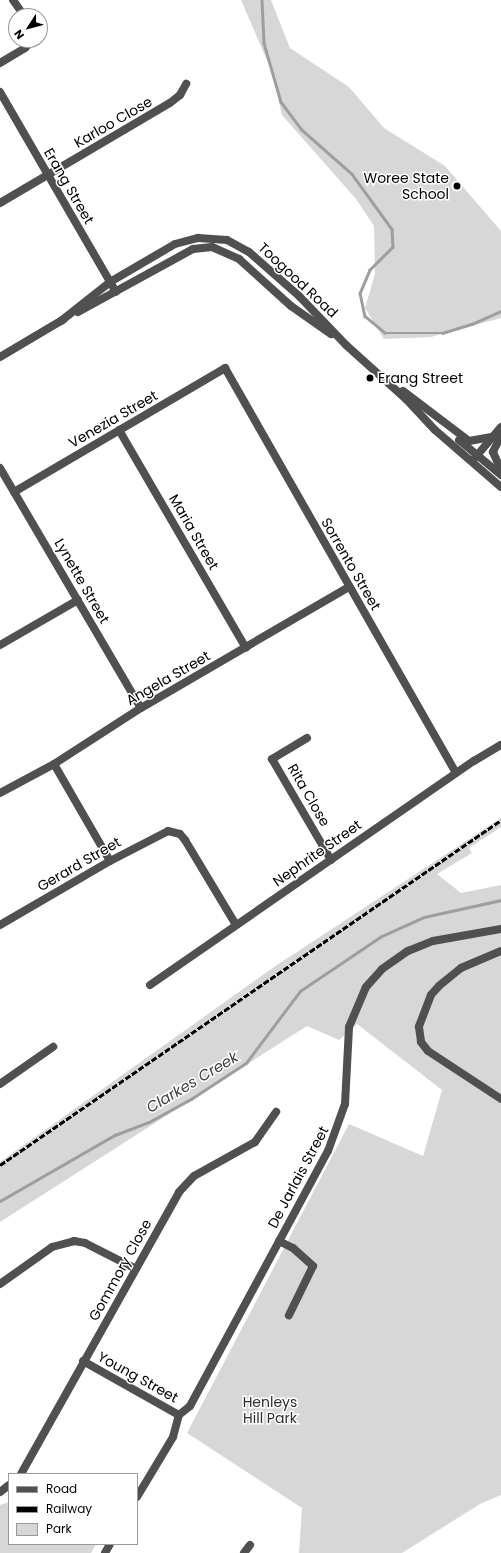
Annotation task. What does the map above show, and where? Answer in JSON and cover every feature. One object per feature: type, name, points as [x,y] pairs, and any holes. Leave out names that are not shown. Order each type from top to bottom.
[{"type":"street","points":[[0,63],[25,48]]},
{"type":"street","name":"Karloo Close","points":[[0,202],[170,103],[180,95],[186,84]]},
{"type":"street","name":"Erang Street","points":[[0,92],[116,292]]},
{"type":"street","name":"Toogood Road","points":[[61,322],[110,282],[175,244],[198,238],[227,240],[249,252],[300,296],[346,345],[406,399],[435,430],[501,475]]},
{"type":"street","name":"Toogood Road","points":[[0,357],[193,249],[212,247],[239,259],[291,306],[346,345]]},
{"type":"street","name":"Venezia Street","points":[[14,492],[224,368]]},
{"type":"street","name":"Sorrento Street","points":[[224,368],[456,773]]},
{"type":"street","points":[[379,375],[426,406],[469,441],[492,437]]},
{"type":"street","points":[[475,458],[501,427]]},
{"type":"street","name":"Maria Street","points":[[119,430],[246,648]]},
{"type":"street","points":[[501,436],[493,452],[501,470]]},
{"type":"street","name":"Toogood Road","points":[[475,458],[501,487]]},
{"type":"street","name":"Lynette Street","points":[[0,468],[141,708]]},
{"type":"street","name":"Angela Street","points":[[0,793],[54,764],[141,708],[349,587]]},
{"type":"street","points":[[0,645],[78,600]]},
{"type":"street","name":"Rita Close","points":[[307,738],[272,759],[331,860]]},
{"type":"street","name":"Nephrite Street","points":[[150,986],[456,773],[501,745]]},
{"type":"street","points":[[54,764],[110,861]]},
{"type":"street","name":"Gerard Street","points":[[0,925],[161,833],[174,832],[185,840],[236,925]]},
{"type":"street","name":"De Jarlais Street","points":[[179,1415],[190,1406],[316,1175],[339,1128],[347,1090],[349,1027],[366,987],[382,969],[415,948],[433,941],[501,929]]},
{"type":"street","points":[[501,951],[461,968],[439,986],[431,995],[419,1027],[421,1042],[428,1051],[501,1100]]},
{"type":"street","points":[[0,1084],[54,1047]]},
{"type":"street","name":"Gommory Close","points":[[22,1473],[83,1361],[183,1188],[194,1176],[255,1142],[276,1112]]},
{"type":"street","points":[[0,1284],[52,1247],[74,1241],[85,1242],[136,1269]]},
{"type":"street","points":[[279,1241],[293,1248],[314,1266],[289,1315]]},
{"type":"street","name":"Young Street","points":[[83,1361],[179,1415]]},
{"type":"street","points":[[138,1495],[175,1433],[179,1415]]},
{"type":"street","points":[[244,1553],[250,1545]]},
{"type":"green space","points":[[241,0],[271,0],[290,48],[349,87],[384,128],[445,166],[501,231],[501,318],[431,337],[384,339],[365,308],[375,274],[374,226],[356,199],[282,115],[272,72]]},
{"type":"green space","name":"Henleys Hill Park","points":[[501,818],[501,827],[469,848],[472,853],[437,874],[461,893],[501,885],[501,1495],[480,1504],[402,1553],[299,1553],[302,1508],[187,1433],[349,1124],[423,1156],[442,1090],[357,1024],[339,1040],[307,1026],[0,1222],[0,1162],[274,967]]},
{"type":"green space","points":[[8,1502],[8,1545],[95,1545],[91,1553],[0,1553],[0,1505]]},
{"type":"waterway","points":[[262,0],[264,43],[281,102],[301,129],[352,174],[392,229],[393,247],[370,270],[360,293],[365,316],[385,333],[442,333],[472,324],[501,311]]},
{"type":"waterway","name":"Clarkes Creek","points":[[0,1201],[115,1135],[149,1122],[191,1099],[246,1063],[300,991],[380,937],[424,917],[501,900]]},
{"type":"railway","points":[[0,1165],[501,820]]},
{"type":"place","name":"Woree State School","points":[[457,186]]},
{"type":"place","name":"Erang Street","points":[[370,378]]}]
